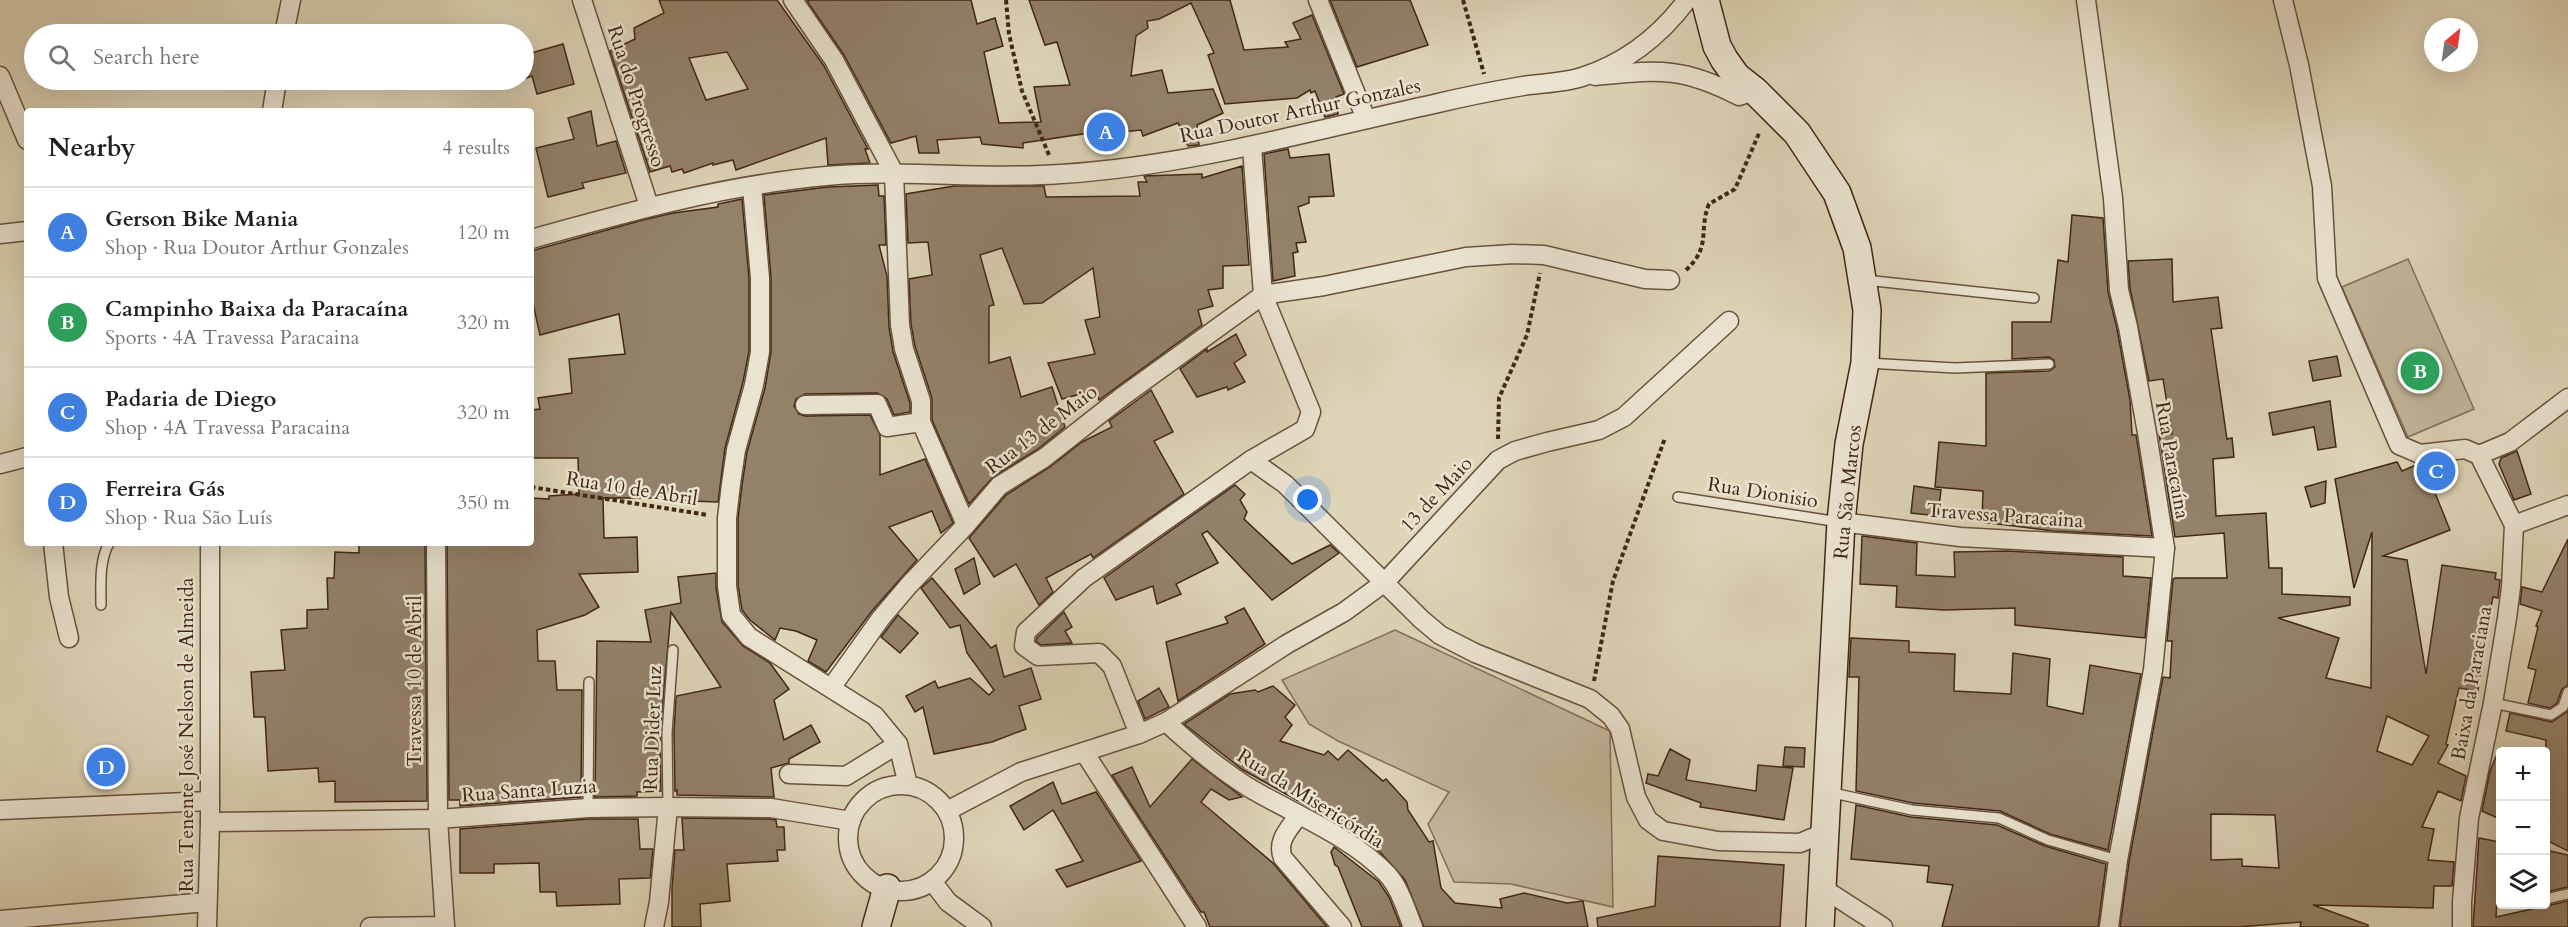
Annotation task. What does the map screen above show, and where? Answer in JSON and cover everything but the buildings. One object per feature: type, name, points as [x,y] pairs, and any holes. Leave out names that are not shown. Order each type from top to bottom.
[{"type":"main road","name":"Rua São Marcos","points":[[1705,0],[1716,46],[1736,76],[1763,98],[1797,133],[1837,193],[1857,248],[1867,310],[1865,363],[1849,444],[1842,522],[1826,792],[1824,889],[1820,927]]},
{"type":"main road","points":[[876,927],[887,888]]},
{"type":"street","points":[[286,24],[291,0]]},
{"type":"street","name":"Rua do Progresso","points":[[582,0],[649,206]]},
{"type":"street","points":[[793,0],[834,60],[894,173],[900,325],[904,349],[921,401],[921,422],[966,525]]},
{"type":"street","points":[[1318,0],[1366,119]]},
{"type":"street","name":"Rua Doutor Arthur Gonzales","points":[[534,238],[649,206],[752,186],[826,176],[894,173],[1057,175],[1129,168],[1252,147],[1489,92],[1581,77],[1642,48],[1658,35],[1687,0]]},
{"type":"street","name":"Rua Paracaína","points":[[2086,0],[2113,198],[2119,290],[2147,433],[2165,548],[2152,670],[2118,860],[2109,927]]},
{"type":"street","points":[[2283,0],[2299,65],[2322,186],[2327,278],[2399,445],[2420,454],[2465,449],[2479,455],[2510,442],[2568,398]]},
{"type":"street","points":[[1581,77],[1673,71],[1704,80],[1739,96],[1763,98]]},
{"type":"street","points":[[0,76],[24,133]]},
{"type":"street","points":[[272,108],[275,90]]},
{"type":"street","points":[[1139,734],[1112,666],[1107,659],[1099,653],[1038,656],[1024,646],[1026,632],[1084,578],[1251,460],[1305,429],[1311,412],[1263,295],[1252,147]]},
{"type":"street","points":[[752,186],[760,278],[760,352],[754,385],[736,450],[727,518],[727,586],[730,615],[749,637],[875,716],[898,744],[908,785]]},
{"type":"street","points":[[0,234],[24,231]]},
{"type":"street","name":"Rua 13 de Maio","points":[[831,688],[881,618],[999,486],[1044,458],[1123,396],[1263,295],[1324,286],[1466,257],[1544,255],[1645,279],[1670,280]]},
{"type":"street","points":[[1498,460],[1515,451],[1599,430],[1624,417],[1729,321]]},
{"type":"street","points":[[806,405],[877,404],[887,427],[921,422]]},
{"type":"street","name":"Baixa da Paraciana","points":[[2462,927],[2469,818],[2493,703],[2511,587],[2514,525],[2479,455]]},
{"type":"street","points":[[0,464],[24,458]]},
{"type":"street","points":[[1251,460],[1285,484],[1440,635],[1515,671],[1590,699],[1611,716],[1620,729],[1636,797],[1648,820],[1663,831],[1718,841],[1800,843],[1826,832]]},
{"type":"street","name":"13 de Maio","points":[[947,811],[1021,772],[1139,734],[1166,722],[1287,644],[1344,612],[1384,582],[1498,460]]},
{"type":"street","points":[[2514,525],[2568,505]]},
{"type":"street","name":"Travessa Paracaina","points":[[1842,522],[1960,537],[2165,548]]},
{"type":"street","points":[[53,546],[59,597],[69,638]]},
{"type":"street","name":"Rua Tenente José Nelson de Almeida","points":[[207,927],[210,822],[210,546]]},
{"type":"street","name":"Travessa 10 de Abril","points":[[436,546],[438,819],[445,927]]},
{"type":"street","name":"Rua da Misericórdia","points":[[1166,722],[1220,769],[1363,854],[1389,875],[1398,890],[1413,927]]},
{"type":"street","points":[[789,774],[846,776],[898,744]]},
{"type":"street","points":[[1084,752],[1197,927]]},
{"type":"street","points":[[908,785],[930,794],[947,811],[953,825],[954,841],[951,856],[944,870],[932,881],[918,888],[903,891],[872,882],[861,872],[853,858],[849,842],[851,820],[865,800],[877,790],[908,785]]},
{"type":"street","points":[[0,810],[210,801]]},
{"type":"street","points":[[654,927],[659,902],[668,807]]},
{"type":"street","name":"Rua Santa Luzia","points":[[210,822],[438,819],[588,808],[668,807],[771,808],[851,820]]},
{"type":"street","points":[[1299,815],[1282,838],[1280,851],[1283,858],[1342,927]]},
{"type":"street","points":[[932,881],[948,902],[982,927]]},
{"type":"street","points":[[1824,889],[1883,927]]},
{"type":"street","points":[[0,920],[207,902]]},
{"type":"street","points":[[370,927],[445,927]]},
{"type":"lane","points":[[1862,280],[2034,298]]},
{"type":"lane","points":[[1865,363],[1956,368],[2049,364]]},
{"type":"lane","name":"Rua Dionisio","points":[[1678,497],[1842,522]]},
{"type":"lane","points":[[101,605],[101,574],[107,546]]},
{"type":"lane","name":"Rua Dider Luz","points":[[668,807],[667,733],[673,650]]},
{"type":"lane","points":[[588,808],[589,682]]},
{"type":"lane","points":[[2493,703],[2551,715],[2563,707],[2568,692]]},
{"type":"lane","points":[[1826,792],[1912,810],[1999,818],[2048,840],[2118,860]]},
{"type":"lane","points":[[2550,898],[2568,894]]},
{"type":"path","points":[[1006,0],[1009,34],[1022,92],[1057,175]]},
{"type":"path","points":[[1463,0],[1489,92]]},
{"type":"path","points":[[1670,280],[1686,271],[1698,257],[1703,247],[1709,204],[1735,189],[1763,98]]},
{"type":"path","name":"13 de Maio","points":[[1498,460],[1499,398],[1527,335],[1544,255]]},
{"type":"path","points":[[1590,699],[1613,581],[1665,438]]},
{"type":"path","name":"Rua 10 de Abril","points":[[534,488],[727,518]]},
{"type":"shaded area","points":[[2408,259],[2474,409],[2408,437],[2342,287]]},
{"type":"shaded area","points":[[1395,630],[1610,731],[1613,907],[1511,884],[1454,882],[1428,824],[1449,792],[1338,741],[1309,724],[1282,680]]},
{"type":"place","name":"Gerson Bike Mania","points":[[1106,132]]},
{"type":"place","name":"Campinho Baixa da Paracaína","points":[[2420,371]]},
{"type":"place","name":"Padaria de Diego","points":[[2436,471]]},
{"type":"place","name":"Ferreira Gás","points":[[106,767]]}]
